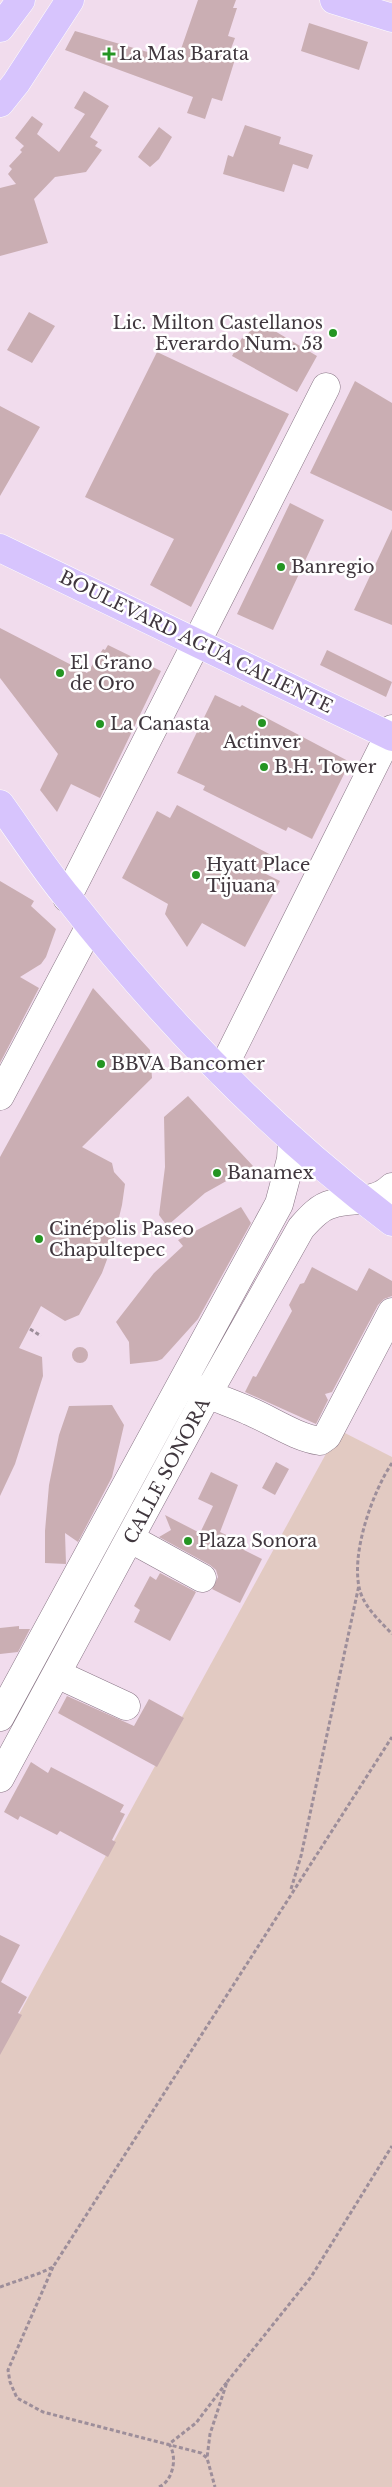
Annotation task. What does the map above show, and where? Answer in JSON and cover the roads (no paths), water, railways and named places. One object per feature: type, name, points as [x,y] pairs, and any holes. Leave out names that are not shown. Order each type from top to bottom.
[{"type":"main road","points":[[0,28],[21,0]]},
{"type":"main road","points":[[0,103],[70,0]]},
{"type":"main road","points":[[334,0],[392,18]]},
{"type":"main road","name":"BOULEVARD AGUA CALIENTE","points":[[0,548],[391,734]]},
{"type":"main road","points":[[0,804],[67,898],[185,1036],[292,1140],[364,1201],[392,1222]]},
{"type":"street","points":[[67,898],[326,387]]},
{"type":"street","points":[[220,1072],[391,734]]},
{"type":"street","points":[[0,1096],[90,926]]},
{"type":"street","name":"CALLE SONORA","points":[[0,1717],[279,1204],[291,1159],[292,1140]]},
{"type":"street","name":"CALLE SONORA","points":[[0,1778],[7,1749],[57,1674],[207,1396],[301,1228],[314,1215],[330,1204],[364,1201],[387,1192],[392,1187]]},
{"type":"street","points":[[182,1380],[207,1396],[250,1411],[307,1439],[320,1441],[327,1436],[392,1312]]},
{"type":"street","points":[[131,1539],[202,1578]]},
{"type":"street","points":[[57,1674],[126,1706]]},
{"type":"place","name":"La Mas Barata","points":[[109,54]]},
{"type":"place","name":"Lic. Milton Castellanos Everardo Num. 53","points":[[333,333]]},
{"type":"place","name":"Banregio","points":[[281,567]]},
{"type":"place","name":"El Grano de Oro","points":[[60,673]]},
{"type":"place","name":"Actinver","points":[[262,723]]},
{"type":"place","name":"La Canasta","points":[[100,724]]},
{"type":"place","name":"B.H. Tower","points":[[264,767]]},
{"type":"place","name":"Hyatt Place Tijuana","points":[[196,875]]},
{"type":"place","name":"BBVA Bancomer","points":[[101,1064]]},
{"type":"place","name":"Banamex","points":[[217,1173]]},
{"type":"place","name":"Cinépolis Paseo Chapultepec","points":[[39,1239]]},
{"type":"place","name":"Plaza Sonora","points":[[188,1541]]}]
